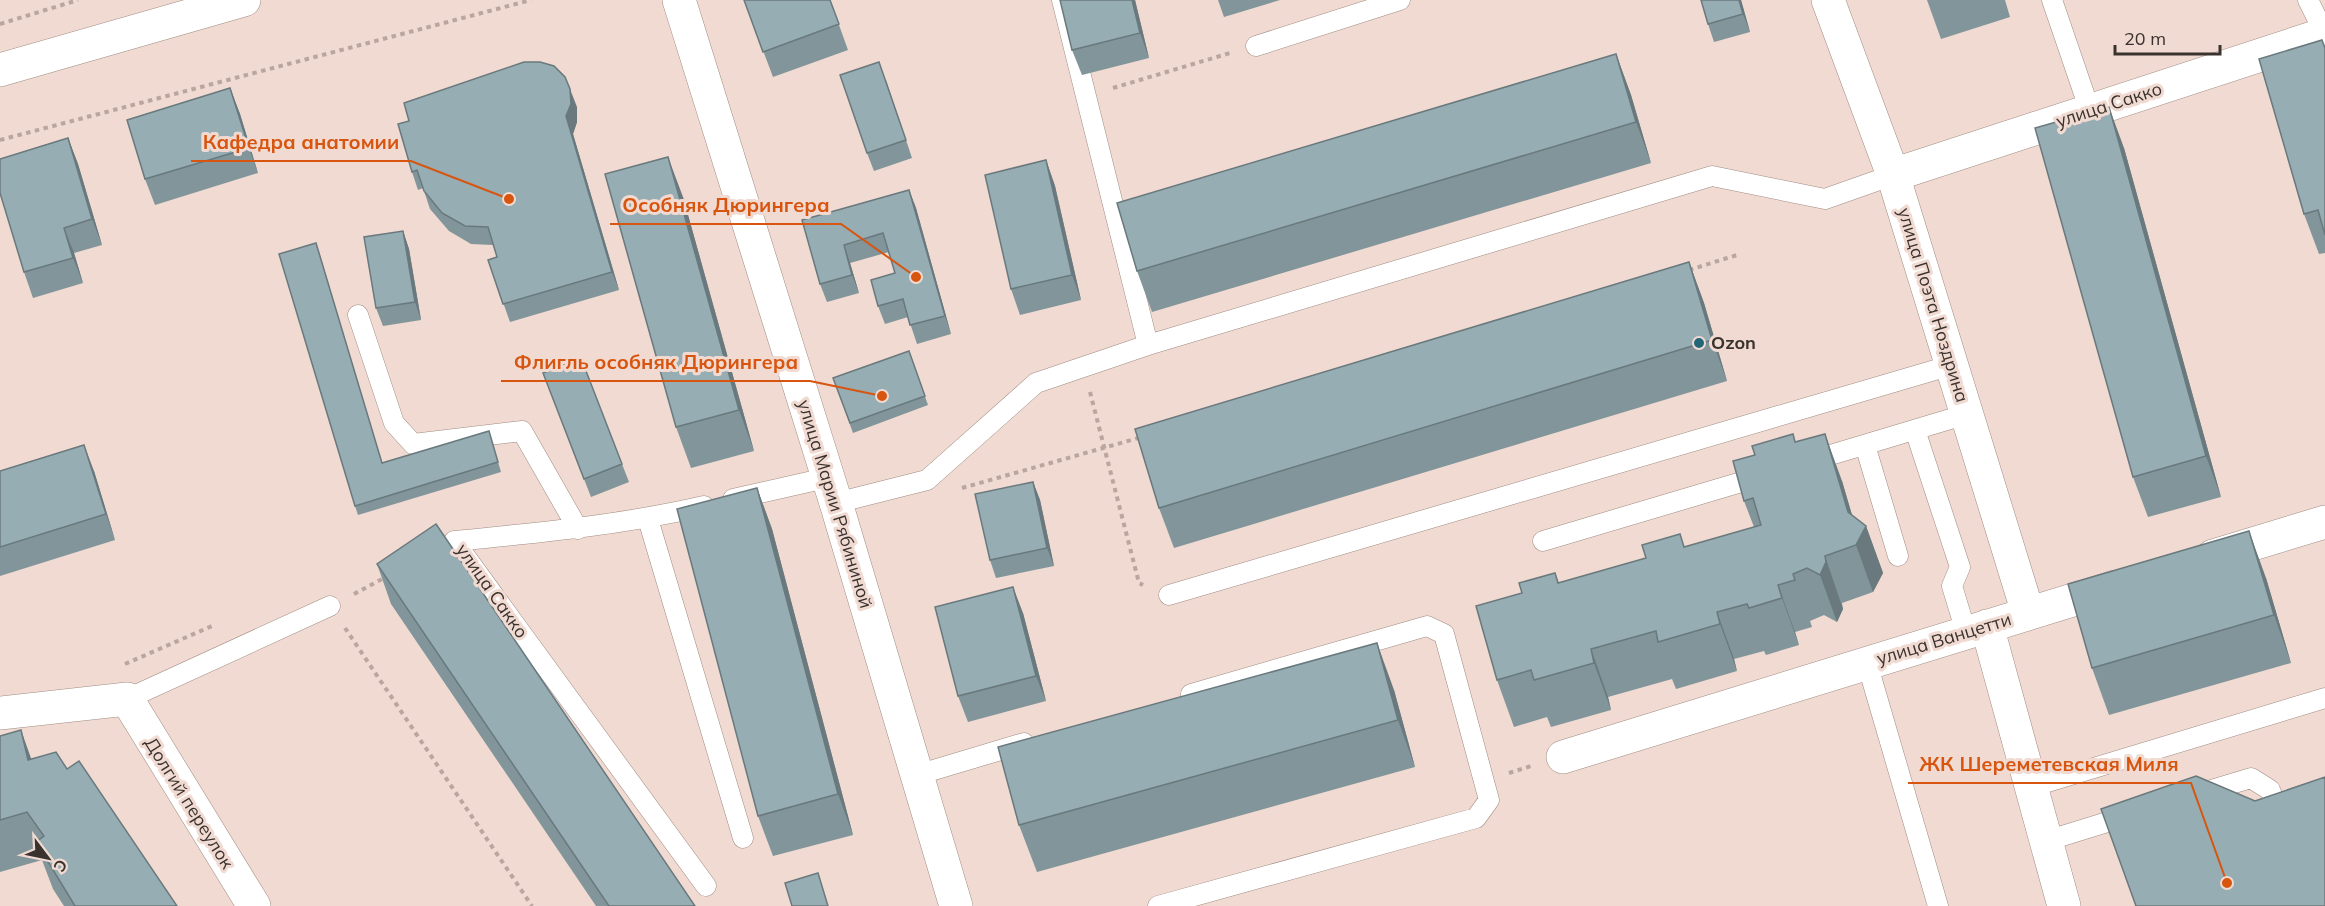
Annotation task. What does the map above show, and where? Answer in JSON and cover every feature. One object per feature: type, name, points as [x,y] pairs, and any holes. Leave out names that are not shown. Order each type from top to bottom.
[{"type":"street","points":[[0,70],[244,0]]},
{"type":"street","name":"улица Марии Рябининой","points":[[679,0],[831,490],[956,906]]},
{"type":"street","name":"улица Поэта Ноздрина","points":[[1828,0],[1893,176],[2028,613]]},
{"type":"street","name":"улица Сакко","points":[[1893,176],[2325,34]]},
{"type":"street","points":[[2181,566],[2325,522]]},
{"type":"street","name":"улица Ванцетти","points":[[1563,756],[2148,576]]},
{"type":"street","points":[[1977,629],[2031,787],[2064,906]]},
{"type":"street","points":[[0,713],[127,699]]},
{"type":"street","name":"Долгий переулок","points":[[127,699],[254,906]]},
{"type":"lane","points":[[1062,0],[1148,345]]},
{"type":"lane","points":[[1256,46],[1400,0]]},
{"type":"lane","points":[[2052,0],[2090,111]]},
{"type":"lane","points":[[2308,0],[2325,34]]},
{"type":"lane","name":"улица Сакко","points":[[706,886],[454,541],[578,529],[831,490],[927,480],[1036,383],[1148,345],[1712,176],[1825,199],[1893,176]]},
{"type":"lane","points":[[358,315],[394,423],[413,444],[522,430],[578,529]]},
{"type":"lane","points":[[1169,595],[1952,364]]},
{"type":"lane","points":[[1543,541],[1967,414]]},
{"type":"lane","points":[[1915,430],[1960,567],[1952,586],[1977,629]]},
{"type":"lane","points":[[1865,445],[1898,556]]},
{"type":"lane","points":[[648,519],[743,838]]},
{"type":"lane","points":[[127,699],[330,606]]},
{"type":"lane","points":[[1158,906],[1476,818],[1489,800],[1486,780],[1444,634],[1427,626],[1177,698]]},
{"type":"lane","points":[[1867,663],[1938,906]]},
{"type":"lane","points":[[2031,787],[2325,698]]},
{"type":"lane","points":[[917,774],[1041,738]]},
{"type":"lane","points":[[2182,799],[2251,778],[2270,790],[2291,840]]},
{"type":"lane","points":[[2046,841],[2148,810]]},
{"type":"path","points":[[0,24],[78,0]]},
{"type":"path","points":[[0,140],[531,0]]},
{"type":"path","points":[[1086,96],[1256,46]]},
{"type":"path","points":[[1680,273],[1737,255]]},
{"type":"path","points":[[1084,368],[1139,583],[1169,595]]},
{"type":"path","points":[[960,488],[1149,435]]},
{"type":"path","points":[[392,574],[330,606],[532,906]]},
{"type":"path","points":[[115,668],[220,623]]},
{"type":"path","points":[[1486,780],[1563,756]]},
{"type":"building","points":[[744,0],[830,0],[839,24],[763,52]]},
{"type":"building","points":[[1060,0],[1132,0],[1140,33],[1072,50]]},
{"type":"building","points":[[1701,0],[1739,0],[1743,14],[1708,24]]},
{"type":"building","points":[[2322,40],[2325,48],[2325,235],[2318,210],[2304,214],[2259,59]]},
{"type":"building","points":[[1616,54],[1636,122],[1137,271],[1117,203]]},
{"type":"building","points":[[524,62],[540,62],[554,66],[565,77],[570,89],[571,104],[566,116],[612,272],[503,304],[488,260],[497,257],[488,227],[465,226],[442,213],[424,191],[417,170],[412,172],[398,124],[409,121],[404,103]]},
{"type":"building","points":[[879,62],[906,140],[867,153],[840,75]]},
{"type":"building","points":[[230,88],[249,148],[145,179],[127,120]]},
{"type":"building","points":[[2109,107],[2206,456],[2133,477],[2035,128]]},
{"type":"building","points":[[68,138],[92,219],[64,228],[73,258],[24,272],[0,193],[0,159]]},
{"type":"building","points":[[668,157],[739,410],[676,427],[605,174]]},
{"type":"building","points":[[1046,160],[1072,275],[1011,289],[985,175]]},
{"type":"building","points":[[909,190],[945,316],[910,325],[903,299],[878,306],[871,280],[895,273],[883,233],[844,245],[852,275],[820,284],[802,220]]},
{"type":"building","points":[[403,231],[415,302],[376,308],[364,237]]},
{"type":"building","points":[[316,243],[382,463],[489,431],[498,462],[355,506],[279,254]]},
{"type":"building","points":[[1689,262],[1712,340],[1159,508],[1135,429]]},
{"type":"building","points":[[909,351],[925,396],[850,423],[833,378]]},
{"type":"building","points":[[581,358],[622,464],[584,479],[543,373]]},
{"type":"building","points":[[1793,434],[1795,442],[1825,434],[1848,512],[1866,526],[1856,545],[1825,556],[1826,562],[1820,575],[1807,568],[1793,574],[1795,580],[1778,585],[1782,598],[1749,608],[1747,604],[1717,612],[1720,624],[1658,642],[1656,631],[1591,649],[1594,663],[1534,680],[1531,670],[1497,680],[1476,606],[1522,593],[1519,583],[1555,573],[1558,583],[1646,558],[1642,545],[1680,534],[1684,547],[1761,525],[1753,498],[1744,501],[1733,461],[1755,455],[1752,446]]},
{"type":"building","points":[[84,445],[106,514],[0,547],[0,471]]},
{"type":"building","points":[[1033,482],[1047,548],[990,560],[975,494]]},
{"type":"building","points":[[757,488],[838,794],[758,816],[677,509]]},
{"type":"building","points":[[436,524],[695,906],[609,906],[377,564]]},
{"type":"building","points":[[2249,531],[2274,615],[2092,668],[2068,584]]},
{"type":"building","points":[[1013,587],[1036,676],[958,696],[935,607]]},
{"type":"building","points":[[1377,643],[1398,720],[1019,825],[998,747]]},
{"type":"building","points":[[21,730],[28,760],[56,752],[67,769],[79,761],[177,906],[75,906],[36,842],[44,836],[27,812],[0,820],[0,736]]},
{"type":"building","points":[[2196,776],[2255,801],[2325,777],[2325,906],[2136,906],[2101,809]]},
{"type":"building","points":[[818,873],[828,906],[792,906],[785,883]]},
{"type":"place","name":"Кафедра анатомии","points":[[509,199]]},
{"type":"place","name":"Особняк Дюрингера","points":[[916,277]]},
{"type":"place","name":"Ozon","points":[[1699,343]]},
{"type":"place","name":"Флигль особняк Дюрингера","points":[[882,396]]},
{"type":"place","name":"ЖК Шереметевская Миля","points":[[2227,883]]}]
